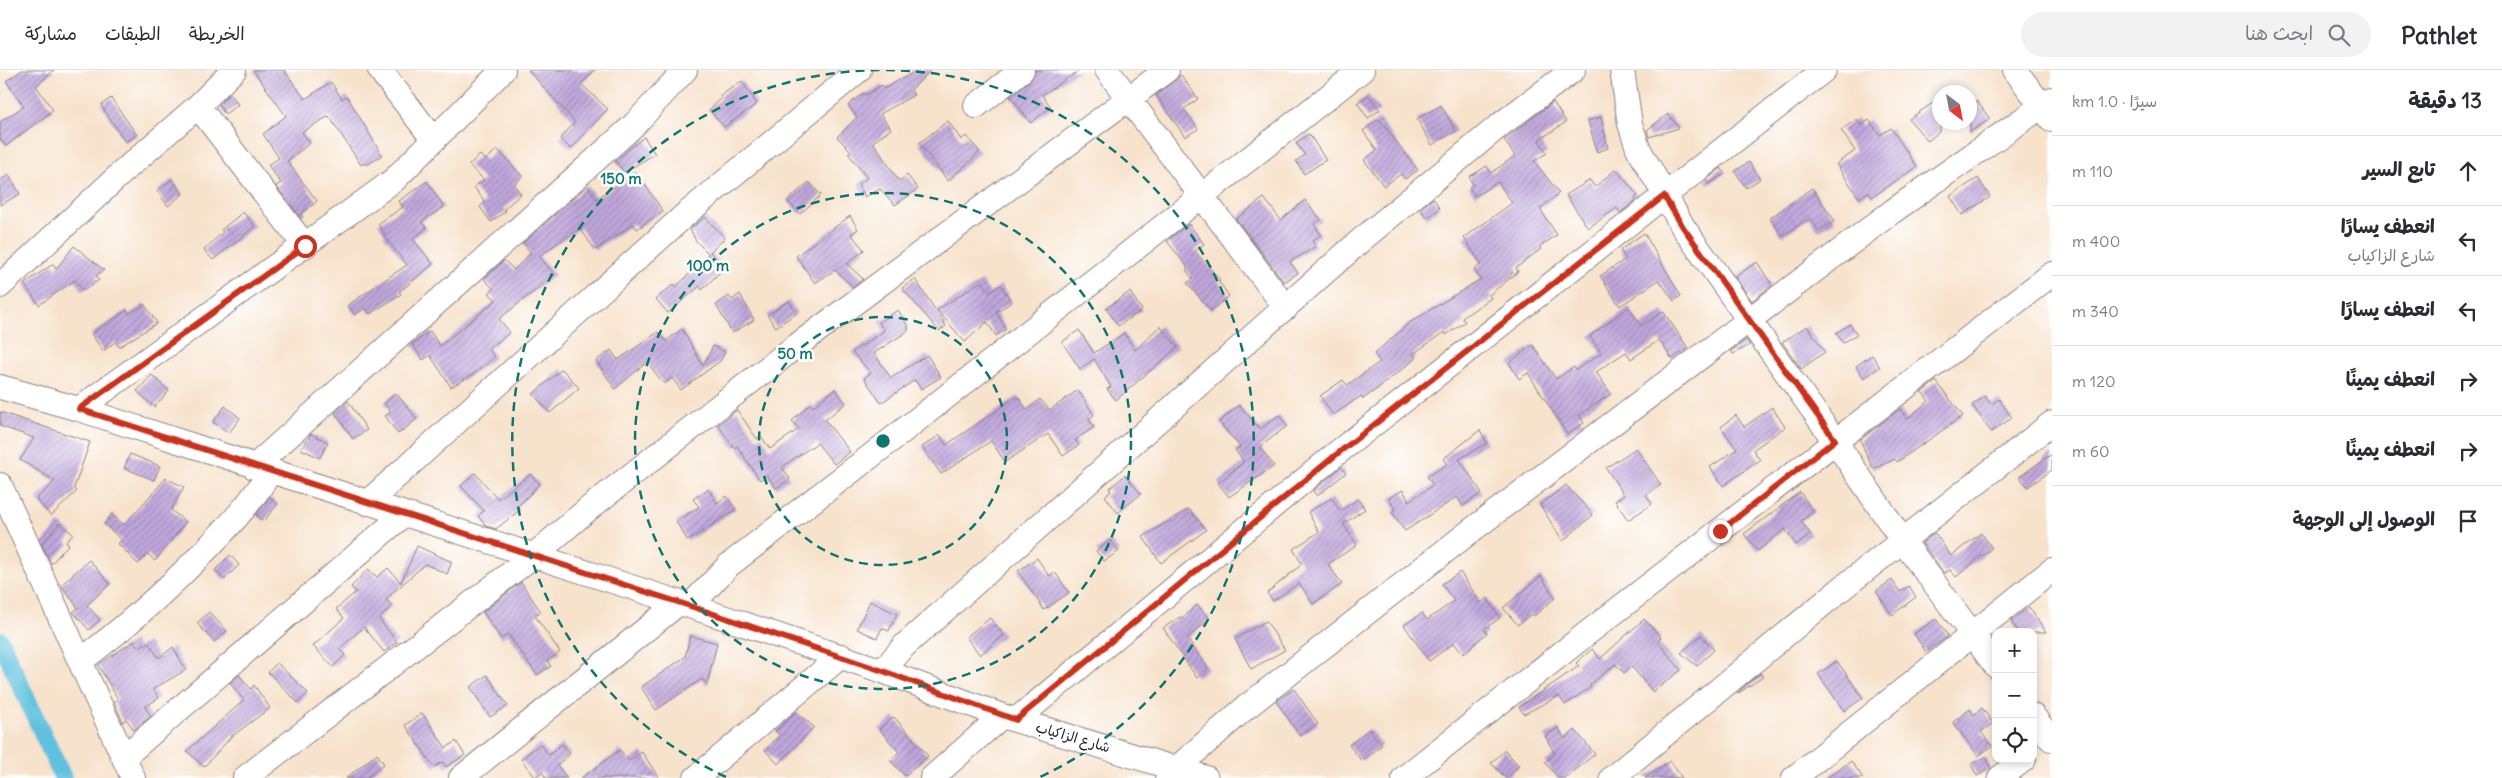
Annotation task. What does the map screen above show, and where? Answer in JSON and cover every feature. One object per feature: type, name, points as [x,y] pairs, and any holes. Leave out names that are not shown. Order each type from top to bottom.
[{"type":"street","points":[[0,286],[126,168],[198,106],[234,70]]},
{"type":"street","points":[[380,70],[434,140]]},
{"type":"street","points":[[79,409],[394,180],[503,70]]},
{"type":"street","points":[[80,661],[103,644],[175,581],[242,512],[262,470],[634,125],[686,70]]},
{"type":"street","points":[[367,503],[648,247],[859,70]]},
{"type":"street","points":[[976,106],[1022,70]]},
{"type":"street","points":[[1107,70],[1286,308]]},
{"type":"street","points":[[245,778],[533,556],[587,510],[787,353],[1167,70]]},
{"type":"street","points":[[460,778],[685,604],[729,565],[1362,70]]},
{"type":"street","points":[[883,671],[904,646],[1360,241],[1494,130],[1573,70]]},
{"type":"street","points":[[1622,70],[1630,124],[1638,148],[1664,196],[1749,320],[1835,440],[1902,540],[1992,661]]},
{"type":"street","points":[[932,778],[1345,447],[1824,70]]},
{"type":"street","points":[[1171,773],[1244,710],[1460,539],[1749,320],[1917,194],[2049,109],[2015,70]]},
{"type":"street","points":[[198,106],[305,246]]},
{"type":"street","points":[[1404,778],[1835,440],[2052,274]]},
{"type":"street","name":"شارع الزاكياب","points":[[0,387],[79,409],[262,470],[685,604],[841,656],[1009,718],[1171,773],[1206,778]]},
{"type":"street","points":[[1612,778],[1902,540],[2052,423]]},
{"type":"street","points":[[0,485],[128,767],[403,515]]},
{"type":"street","points":[[1794,778],[2052,570]]},
{"type":"street","points":[[696,778],[841,656]]},
{"type":"street","points":[[2034,718],[2045,743]]},
{"type":"street","points":[[2000,778],[2019,763]]},
{"type":"building","points":[[22,70],[54,70],[36,86],[53,110],[6,146],[0,139],[0,122],[24,106],[6,81]]},
{"type":"building","points":[[253,70],[284,70],[305,99],[331,82],[342,99],[347,96],[382,155],[367,165],[365,163],[361,165],[329,116],[302,132],[310,143],[287,161],[317,201],[301,214],[303,217],[301,218],[276,186],[281,183],[268,165],[279,158],[263,134],[286,116]]},
{"type":"building","points":[[528,70],[595,70],[581,84],[608,109],[571,149],[560,139],[575,122]]},
{"type":"building","points":[[917,70],[931,70],[911,90],[914,95],[880,114],[891,129],[873,142],[899,181],[907,175],[918,189],[895,205],[880,189],[865,197],[858,184],[867,178],[848,153],[851,151],[837,137],[857,117],[848,105],[864,93],[866,95],[882,85],[884,89]]},
{"type":"building","points":[[1035,70],[1080,70],[1042,95],[1051,107],[1031,123],[1010,96],[1031,80]]},
{"type":"building","points":[[1181,75],[1198,99],[1184,109],[1198,129],[1185,137],[1156,95]]},
{"type":"building","points":[[742,81],[757,104],[724,127],[709,110],[722,98],[720,96]]},
{"type":"building","points":[[230,93],[238,105],[225,114],[219,105]]},
{"type":"building","points":[[1368,95],[1380,110],[1368,118],[1357,103]]},
{"type":"building","points":[[111,98],[137,135],[125,142],[101,105]]},
{"type":"building","points":[[1977,101],[1990,119],[1977,127]]},
{"type":"building","points":[[1553,102],[1566,122],[1539,140],[1547,153],[1534,161],[1559,193],[1540,209],[1557,235],[1539,247],[1541,249],[1516,268],[1518,272],[1489,295],[1491,298],[1462,318],[1465,322],[1446,335],[1444,332],[1413,354],[1416,358],[1363,399],[1361,396],[1333,415],[1320,396],[1343,380],[1347,385],[1380,362],[1374,354],[1409,323],[1481,279],[1474,270],[1481,264],[1464,238],[1512,203],[1498,182],[1475,196],[1469,187],[1473,185],[1469,177],[1487,166],[1491,173],[1515,156],[1504,140]]},
{"type":"building","points":[[1932,103],[1932,130],[1940,131],[1928,141],[1909,119]]},
{"type":"building","points":[[1441,105],[1456,131],[1432,145],[1417,119]]},
{"type":"building","points":[[1668,114],[1679,128],[1649,137],[1647,130]]},
{"type":"building","points":[[1601,117],[1608,148],[1597,152],[1588,121]]},
{"type":"building","points":[[1379,119],[1418,170],[1405,179],[1401,174],[1384,186],[1364,160],[1377,150],[1363,131]]},
{"type":"building","points":[[1857,119],[1861,126],[1869,120],[1880,135],[1891,128],[1917,167],[1872,197],[1868,192],[1859,198],[1836,164],[1855,151],[1841,130]]},
{"type":"building","points":[[948,121],[961,140],[966,136],[980,152],[948,181],[919,143]]},
{"type":"building","points":[[1309,134],[1326,160],[1304,174],[1296,161],[1305,155],[1296,143]]},
{"type":"building","points":[[644,137],[655,154],[624,172],[615,161]]},
{"type":"building","points":[[497,149],[522,176],[514,185],[521,194],[504,209],[506,211],[491,222],[480,207],[485,202],[474,187],[484,180],[469,165],[480,155],[486,160]]},
{"type":"building","points":[[1749,162],[1760,179],[1746,188],[1735,171]]},
{"type":"building","points":[[1721,168],[1725,174],[1708,184],[1706,180]]},
{"type":"building","points":[[1616,169],[1638,196],[1635,198],[1636,200],[1620,213],[1617,208],[1588,228],[1566,195],[1590,180],[1595,187]]},
{"type":"building","points":[[636,172],[663,211],[637,229],[633,224],[595,250],[580,228],[539,256],[555,275],[499,319],[510,332],[489,349],[495,357],[475,373],[451,387],[430,355],[423,360],[412,344],[430,331],[440,346],[496,300],[489,293],[494,289],[484,279],[504,260],[514,270],[531,253],[523,243],[581,191],[588,186],[596,199]]},
{"type":"building","points":[[9,175],[20,194],[0,205],[0,180]]},
{"type":"building","points":[[1978,178],[1990,197],[1962,215],[1950,196]]},
{"type":"building","points":[[172,179],[183,194],[168,206],[157,191]]},
{"type":"building","points":[[427,181],[444,207],[421,222],[427,228],[413,239],[433,264],[399,292],[401,294],[370,314],[366,308],[355,315],[348,305],[407,265],[383,235],[385,234],[378,224],[403,207],[399,201]]},
{"type":"building","points":[[809,182],[821,195],[800,214],[787,201]]},
{"type":"building","points":[[1812,188],[1835,221],[1819,231],[1810,218],[1782,236],[1770,218]]},
{"type":"building","points":[[1264,198],[1281,220],[1305,200],[1321,220],[1314,224],[1321,235],[1312,241],[1316,246],[1290,262],[1298,273],[1284,282],[1236,219]]},
{"type":"building","points":[[1433,198],[1440,208],[1427,218],[1420,209]]},
{"type":"building","points":[[243,212],[255,226],[213,260],[204,250],[223,232],[221,230]]},
{"type":"building","points":[[850,216],[858,229],[851,234],[864,250],[847,264],[863,279],[853,287],[835,270],[815,283],[796,256]]},
{"type":"building","points":[[705,217],[725,238],[710,252],[725,267],[702,290],[700,286],[668,313],[656,299],[674,284],[676,287],[709,254],[696,241],[690,229]]},
{"type":"building","points":[[1189,224],[1204,244],[1195,251],[1220,280],[1218,281],[1229,296],[1211,311],[1187,283],[1193,279],[1186,270],[1188,268],[1167,241]]},
{"type":"building","points":[[1644,233],[1681,296],[1674,301],[1659,280],[1620,306],[1600,276],[1626,259],[1620,250]]},
{"type":"building","points":[[74,246],[104,270],[96,276],[99,280],[83,291],[75,280],[39,305],[24,284],[53,264],[56,269]]},
{"type":"building","points":[[1757,262],[1772,285],[1752,301],[1735,277]]},
{"type":"building","points":[[915,279],[946,326],[939,331],[902,288]]},
{"type":"building","points":[[982,281],[990,293],[1001,285],[1012,302],[996,312],[1006,329],[996,336],[987,322],[965,342],[937,310]]},
{"type":"building","points":[[1130,292],[1142,310],[1118,326],[1106,308]]},
{"type":"building","points":[[740,294],[754,320],[732,333],[716,305],[729,296],[732,300]]},
{"type":"building","points":[[789,301],[797,313],[776,327],[767,315]]},
{"type":"building","points":[[144,304],[157,323],[119,347],[115,342],[103,351],[91,334],[127,310],[129,314]]},
{"type":"building","points":[[1629,307],[1641,326],[1663,311],[1688,348],[1672,359],[1659,340],[1631,359],[1626,352],[1596,372],[1611,394],[1579,415],[1584,423],[1567,434],[1528,373],[1519,379],[1509,363],[1533,345],[1556,379],[1574,367],[1576,370],[1601,353],[1590,336]]},
{"type":"building","points":[[898,310],[908,326],[908,331],[874,353],[891,378],[927,355],[941,377],[921,389],[915,380],[881,403],[864,378],[871,373],[852,352],[884,331],[879,322]]},
{"type":"building","points":[[1850,324],[1857,334],[1843,343],[1836,333]]},
{"type":"building","points":[[1160,326],[1178,347],[1116,400],[1107,389],[1111,387],[1094,359],[1080,369],[1062,342],[1079,330],[1094,353],[1124,333],[1135,350]]},
{"type":"building","points":[[1807,326],[1825,352],[1801,369],[1782,342]]},
{"type":"building","points":[[682,329],[703,366],[713,346],[725,352],[720,361],[681,390],[672,378],[664,384],[647,362],[615,389],[596,361],[611,350],[618,360],[658,332],[666,341]]},
{"type":"building","points":[[1746,340],[1750,345],[1733,354],[1731,351]]},
{"type":"building","points":[[1872,355],[1880,367],[1864,378],[1856,366]]},
{"type":"building","points":[[562,369],[579,388],[550,413],[533,394]]},
{"type":"building","points":[[152,375],[169,391],[154,407],[137,391]]},
{"type":"building","points":[[1936,381],[1963,416],[1897,462],[1895,459],[1873,469],[1860,440],[1900,409],[1907,419],[1929,401],[1922,392]]},
{"type":"building","points":[[835,389],[846,403],[825,420],[850,452],[834,464],[817,443],[782,467],[790,479],[776,488],[767,475],[760,480],[737,446],[734,448],[718,425],[737,410],[757,439],[761,436],[770,449],[799,429],[792,421],[810,404],[813,407]]},
{"type":"building","points":[[1078,390],[1094,415],[1088,419],[1094,427],[1075,440],[1079,445],[1063,456],[1048,434],[1005,462],[991,441],[941,474],[922,447],[940,435],[946,445],[1018,396],[1027,410],[1040,399],[1050,410]]},
{"type":"building","points":[[396,393],[417,419],[398,434],[385,416],[391,412],[384,403]]},
{"type":"building","points":[[1985,396],[1991,404],[1999,399],[2012,418],[1991,432],[1972,405]]},
{"type":"building","points":[[348,401],[367,430],[353,439],[335,413]]},
{"type":"building","points":[[1239,405],[1260,429],[1279,415],[1287,426],[1260,447],[1274,466],[1229,497],[1218,483],[1244,462],[1235,450],[1240,447],[1219,422]]},
{"type":"building","points":[[225,406],[240,418],[229,433],[213,422]]},
{"type":"building","points":[[1772,407],[1785,427],[1753,450],[1760,460],[1723,486],[1710,467],[1737,449],[1721,427],[1736,415],[1744,427]]},
{"type":"building","points":[[0,412],[90,442],[74,488],[77,491],[51,516],[36,499],[55,481],[20,460],[34,438],[0,426]]},
{"type":"building","points":[[1480,430],[1487,443],[1459,459],[1482,493],[1463,506],[1457,497],[1405,531],[1392,512],[1395,510],[1389,498],[1403,490],[1409,501],[1433,485],[1427,477],[1447,464],[1443,459]]},
{"type":"building","points":[[311,434],[328,442],[320,458],[301,449]]},
{"type":"building","points":[[1636,448],[1661,485],[1646,495],[1652,504],[1628,520],[1615,501],[1624,495],[1606,468]]},
{"type":"building","points":[[130,454],[160,466],[154,480],[124,468]]},
{"type":"building","points":[[2052,454],[2052,470],[2028,487],[2019,477]]},
{"type":"building","points":[[1341,467],[1346,473],[1317,496],[1313,491]]},
{"type":"building","points":[[475,473],[498,499],[530,474],[540,484],[517,507],[520,510],[496,529],[486,526],[478,516],[484,511],[461,486]]},
{"type":"building","points":[[1125,475],[1141,494],[1118,513],[1105,496],[1111,491],[1109,489]]},
{"type":"building","points":[[166,478],[184,487],[171,510],[186,522],[155,561],[148,554],[138,564],[118,544],[122,540],[104,524],[112,514],[124,525]]},
{"type":"building","points":[[1566,485],[1593,515],[1563,541],[1540,505]]},
{"type":"building","points":[[708,489],[717,503],[726,496],[736,509],[688,541],[676,522],[699,507],[693,499]]},
{"type":"building","points":[[1800,492],[1814,512],[1801,521],[1811,535],[1796,545],[1785,529],[1758,551],[1744,534]]},
{"type":"building","points":[[270,497],[278,504],[264,521],[256,515]]},
{"type":"building","points":[[1332,498],[1340,511],[1358,499],[1365,509],[1343,524],[1357,545],[1328,564],[1342,584],[1313,604],[1299,583],[1273,601],[1267,593],[1302,564],[1293,549],[1319,532],[1308,512]]},
{"type":"building","points":[[1189,509],[1206,530],[1161,563],[1143,537]]},
{"type":"building","points":[[59,523],[73,534],[66,542],[69,544],[51,564],[42,544]]},
{"type":"building","points":[[1935,533],[1951,556],[1981,533],[1992,548],[1956,577],[1950,570],[1944,573],[1922,543]]},
{"type":"building","points":[[1110,540],[1119,551],[1104,561],[1096,551]]},
{"type":"building","points":[[417,546],[452,562],[447,574],[425,564],[386,599],[392,606],[379,619],[397,642],[384,652],[364,627],[339,649],[345,655],[333,667],[313,646],[344,618],[336,609],[356,592],[351,587],[368,569],[377,577],[388,568],[401,583]]},
{"type":"building","points":[[230,555],[239,565],[224,580],[215,570]]},
{"type":"building","points":[[1037,558],[1049,576],[1055,572],[1069,593],[1044,610],[1018,571]]},
{"type":"building","points":[[89,560],[110,584],[87,605],[100,620],[89,630],[73,612],[78,608],[61,585]]},
{"type":"building","points":[[1460,572],[1481,603],[1487,598],[1500,618],[1484,629],[1487,633],[1463,654],[1454,643],[1429,661],[1404,625],[1422,613],[1427,620],[1454,601],[1442,584]]},
{"type":"building","points":[[1541,576],[1555,598],[1534,616],[1531,614],[1518,625],[1503,608]]},
{"type":"building","points":[[1892,580],[1900,592],[1909,586],[1916,597],[1892,615],[1876,591]]},
{"type":"building","points":[[521,582],[541,612],[535,616],[560,652],[547,661],[551,666],[537,675],[508,634],[501,639],[483,612]]},
{"type":"building","points":[[870,601],[897,614],[889,631],[882,628],[877,638],[857,629]]},
{"type":"building","points":[[1197,605],[1210,619],[1187,638],[1208,668],[1197,678],[1163,628],[1180,617],[1181,619]]},
{"type":"building","points":[[2029,607],[2046,632],[2037,632],[2037,628],[2015,628],[2011,621]]},
{"type":"building","points":[[209,612],[227,631],[214,642],[197,623]]},
{"type":"building","points":[[990,618],[1004,635],[980,655],[966,637]]},
{"type":"building","points":[[1644,619],[1661,637],[1657,641],[1681,670],[1653,692],[1631,666],[1624,673],[1615,664],[1590,685],[1591,687],[1565,705],[1559,696],[1524,714],[1519,707],[1579,666],[1576,663],[1592,649],[1600,659]]},
{"type":"building","points":[[1936,619],[1948,636],[1926,652],[1914,634]]},
{"type":"building","points":[[1266,621],[1285,650],[1251,669],[1235,639]]},
{"type":"building","points":[[1701,635],[1714,650],[1697,666],[1681,653]]},
{"type":"building","points":[[690,636],[717,643],[707,685],[702,679],[656,710],[641,687],[685,657]]},
{"type":"building","points":[[134,641],[138,648],[148,642],[159,658],[173,647],[186,670],[153,689],[159,698],[145,707],[151,716],[134,730],[126,719],[123,722],[114,702],[118,699],[98,665]]},
{"type":"building","points":[[1837,661],[1863,698],[1844,711],[1818,674]]},
{"type":"building","points":[[277,663],[308,693],[298,703],[268,672]]},
{"type":"building","points":[[1760,673],[1763,677],[1737,694],[1737,693]]},
{"type":"building","points":[[239,675],[251,689],[254,685],[270,708],[231,737],[204,767],[187,751],[244,700],[230,683]]},
{"type":"building","points":[[487,675],[508,706],[490,717],[470,687]]},
{"type":"building","points":[[1294,689],[1318,724],[1300,736],[1276,701]]},
{"type":"building","points":[[1982,708],[1992,722],[1992,724],[1981,732],[1992,746],[1978,756],[1953,722],[1970,709],[1974,715]]},
{"type":"building","points":[[796,712],[814,727],[778,764],[765,750],[780,735],[775,731]]},
{"type":"building","points":[[422,713],[446,748],[456,741],[465,755],[446,767],[443,762],[434,767],[405,725]]},
{"type":"building","points":[[894,717],[928,756],[905,776],[890,760],[899,752],[879,729]]},
{"type":"building","points":[[1558,728],[1565,739],[1575,730],[1595,754],[1566,778],[1558,778],[1545,762],[1555,754],[1545,736]]},
{"type":"building","points":[[1369,729],[1382,745],[1362,761],[1349,745]]},
{"type":"building","points":[[540,744],[549,755],[562,744],[570,754],[557,765],[567,778],[546,778],[542,772],[535,777],[521,759]]},
{"type":"building","points":[[620,750],[629,761],[642,752],[659,778],[581,778]]},
{"type":"building","points":[[1505,750],[1519,766],[1506,778],[1491,763]]},
{"type":"building","points":[[377,754],[384,764],[366,778],[346,778]]},
{"type":"building","points":[[1986,757],[1991,768],[1977,776],[1971,764]]},
{"type":"building","points":[[1670,761],[1682,778],[1645,778]]},
{"type":"building","points":[[1851,761],[1863,778],[1826,778]]},
{"type":"waterway","points":[[0,640],[63,778]]},
{"type":"route","points":[[305,246],[79,409],[841,656],[1016,720],[1337,454],[1504,320],[1664,196],[1683,227],[1835,440],[1720,531]]}]
